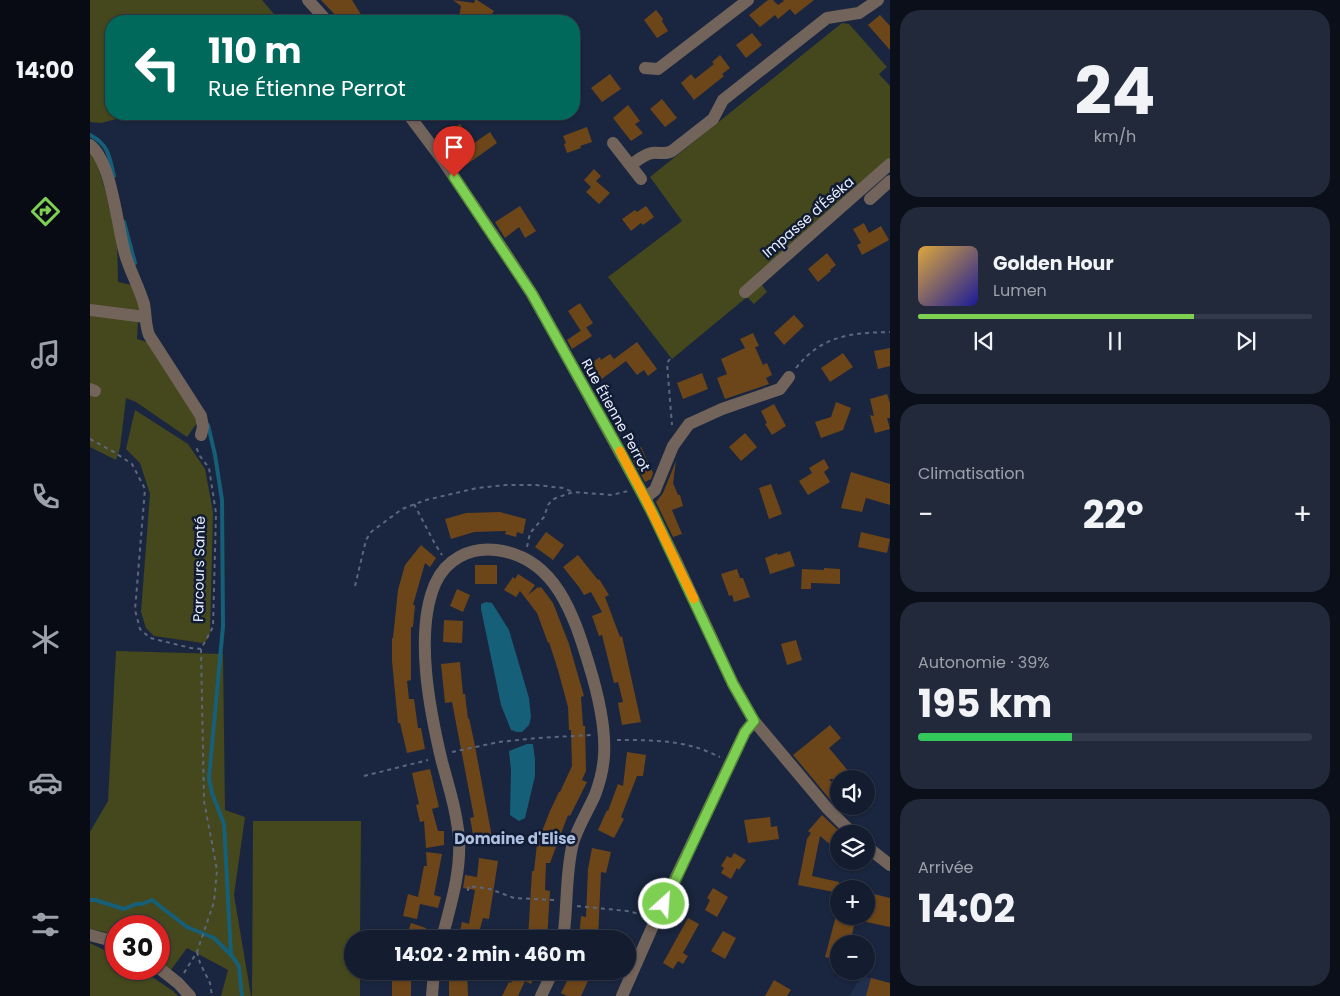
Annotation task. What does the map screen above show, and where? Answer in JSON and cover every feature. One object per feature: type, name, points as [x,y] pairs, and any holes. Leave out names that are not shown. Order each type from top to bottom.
[{"type":"street","points":[[308,0],[322,15]]},
{"type":"street","points":[[646,68],[658,69],[748,0]]},
{"type":"street","points":[[631,165],[646,154],[667,154],[672,151],[713,119],[723,100],[827,18],[859,13],[878,0]]},
{"type":"street","name":"Rue Étienne Perrot","points":[[412,120],[444,162],[532,294],[642,493],[733,684],[754,721],[827,808],[844,825]]},
{"type":"street","points":[[613,143],[641,179]]},
{"type":"street","points":[[90,145],[97,152],[105,168],[119,222],[124,251],[142,300],[148,335],[201,416],[203,427],[201,436]]},
{"type":"street","name":"Impasse d'Éséka","points":[[745,292],[890,164]]},
{"type":"street","points":[[870,199],[890,181]]},
{"type":"street","points":[[90,310],[145,317]]},
{"type":"street","points":[[642,493],[655,490],[673,446],[689,424],[722,409],[780,389],[790,377]]},
{"type":"street","points":[[444,930],[455,889],[459,839],[432,714],[428,686],[425,642],[428,610],[435,584],[450,564],[466,553],[495,550],[524,558],[553,582],[568,605],[581,637],[601,716],[604,756],[600,780],[578,829],[569,859],[564,930]]},
{"type":"street","points":[[622,996],[655,921],[745,732],[754,721]]},
{"type":"street","points":[[875,853],[890,865]]},
{"type":"street","points":[[90,935],[105,939]]},
{"type":"street","points":[[170,977],[190,996]]},
{"type":"street","points":[[432,996],[433,980]]},
{"type":"street","points":[[541,996],[549,980]]},
{"type":"path","points":[[790,377],[815,349],[824,344],[853,335],[890,332]]},
{"type":"path","points":[[670,359],[667,362],[672,429],[678,438]]},
{"type":"path","name":"Parcours Santé","points":[[201,436],[196,448],[208,468],[216,513],[213,627],[201,649]]},
{"type":"path","points":[[90,439],[132,464],[144,489],[135,610],[140,629],[150,638],[201,649],[204,801],[217,870],[214,902],[201,941],[197,952],[178,983]]},
{"type":"path","points":[[355,586],[366,540],[372,532],[402,509],[426,500],[477,488],[506,485],[536,485],[563,488],[573,492],[612,496],[642,493]]},
{"type":"path","points":[[524,558],[529,536],[544,517],[548,505],[552,500],[573,492]]},
{"type":"path","points":[[414,504],[435,544],[450,564]]},
{"type":"path","points":[[364,776],[447,753],[500,742],[593,735],[610,741],[646,740],[698,748],[731,762]]},
{"type":"path","points":[[197,952],[210,983],[212,996]]},
{"type":"shaded area","points":[[486,602],[492,603],[509,630],[529,698],[531,717],[529,725],[522,732],[511,730],[501,705],[481,609],[481,604]]},
{"type":"shaded area","points":[[527,744],[533,744],[535,776],[525,818],[519,821],[510,815],[511,770],[509,751]]},
{"type":"shaded area","points":[[875,979],[890,983],[890,996],[849,996],[859,980]]},
{"type":"green space","points":[[90,0],[262,0],[275,15],[105,15],[105,120],[113,120],[101,123],[90,122]]},
{"type":"green space","points":[[842,23],[849,24],[887,67],[879,74],[890,86],[890,170],[762,285],[767,292],[754,304],[747,297],[672,359],[608,277],[682,221],[650,177]]},
{"type":"green space","points":[[90,149],[94,153],[117,230],[118,282],[132,285],[139,303],[137,339],[150,343],[199,420],[187,437],[136,402],[126,398],[120,448],[116,460],[90,447]]},
{"type":"green space","points":[[135,410],[188,444],[205,469],[213,512],[210,633],[208,639],[203,643],[154,636],[146,628],[141,612],[150,494],[140,463],[126,449]]},
{"type":"green space","points":[[116,651],[223,654],[225,810],[245,817],[234,895],[251,996],[221,996],[228,970],[187,948],[170,971],[170,915],[105,915],[105,932],[90,929],[90,832],[108,801]]},
{"type":"green space","points":[[253,821],[361,821],[360,930],[344,930],[344,980],[360,980],[360,996],[252,996]]},
{"type":"green space","points":[[90,943],[105,950],[105,980],[156,980],[178,996],[90,996]]},
{"type":"building","points":[[321,0],[352,0],[361,15],[335,15]]},
{"type":"building","points":[[453,0],[474,3],[477,0],[494,11],[491,15],[459,15],[461,6]]},
{"type":"building","points":[[768,0],[773,0],[778,5],[783,0],[814,0],[795,15],[790,9],[778,19],[775,15],[760,27],[749,15]]},
{"type":"building","points":[[656,10],[663,19],[662,21],[668,31],[657,38],[644,20]]},
{"type":"building","points":[[880,15],[890,26],[890,50],[868,25]]},
{"type":"building","points":[[752,33],[762,45],[746,58],[736,45]]},
{"type":"building","points":[[720,55],[730,68],[722,74],[724,76],[694,100],[681,83],[691,74],[695,79],[714,64],[712,62]]},
{"type":"building","points":[[610,74],[621,89],[602,102],[591,88]]},
{"type":"building","points":[[662,99],[677,118],[665,127],[650,109]]},
{"type":"building","points":[[628,105],[640,121],[635,124],[643,133],[631,141],[613,118]]},
{"type":"building","points":[[460,124],[474,143],[490,132],[497,143],[459,170],[438,140]]},
{"type":"building","points":[[587,127],[592,142],[567,153],[563,136]]},
{"type":"building","points":[[594,169],[601,176],[596,181],[610,193],[599,204],[586,192],[591,187],[584,180]]},
{"type":"building","points":[[520,206],[536,231],[525,238],[519,227],[505,238],[495,222]]},
{"type":"building","points":[[646,206],[654,217],[643,225],[641,223],[631,231],[622,219],[635,210],[637,212]]},
{"type":"building","points":[[864,223],[869,233],[881,226],[889,240],[862,255],[857,245],[861,243],[853,229]]},
{"type":"building","points":[[827,253],[836,265],[818,282],[808,269]]},
{"type":"building","points":[[580,303],[593,323],[581,331],[568,311]]},
{"type":"building","points":[[794,315],[804,326],[784,345],[774,333]]},
{"type":"building","points":[[586,327],[592,336],[572,349],[567,340]]},
{"type":"building","points":[[753,333],[759,346],[755,347],[763,365],[767,363],[772,375],[766,378],[769,384],[725,399],[717,378],[727,374],[721,359],[745,348],[740,339]]},
{"type":"building","points":[[637,342],[657,369],[648,376],[644,370],[637,375],[626,361],[599,381],[595,377],[591,380],[583,369],[600,357],[601,360],[610,354],[614,359]]},
{"type":"building","points":[[890,348],[890,366],[878,369],[874,351]]},
{"type":"building","points":[[843,353],[853,367],[830,382],[821,368]]},
{"type":"building","points":[[702,373],[708,389],[683,399],[677,383]]},
{"type":"building","points":[[887,394],[890,403],[890,418],[887,418],[890,429],[875,433],[870,415],[874,416],[870,399]]},
{"type":"building","points":[[836,402],[851,408],[843,430],[821,438],[815,422],[831,417]]},
{"type":"building","points":[[774,404],[786,426],[772,435],[765,424],[767,423],[761,411]]},
{"type":"building","points":[[745,433],[757,447],[741,461],[729,447]]},
{"type":"building","points":[[641,447],[653,473],[651,479],[645,482],[629,453]]},
{"type":"building","points":[[824,459],[829,468],[824,472],[830,482],[808,495],[799,481],[812,473],[809,468]]},
{"type":"building","points":[[676,461],[673,483],[678,495],[680,495],[683,506],[672,510],[682,534],[673,537],[656,502],[663,493]]},
{"type":"building","points":[[851,472],[890,484],[890,505],[866,498],[862,512],[841,508]]},
{"type":"building","points":[[771,484],[782,514],[769,519],[759,488]]},
{"type":"building","points":[[500,512],[526,519],[523,534],[517,532],[516,537],[505,534],[506,531],[474,532],[451,539],[445,519],[466,513]]},
{"type":"building","points":[[546,532],[564,545],[553,560],[535,547]]},
{"type":"building","points":[[861,532],[890,539],[887,553],[858,547]]},
{"type":"building","points":[[421,545],[436,558],[430,567],[425,563],[413,605],[415,605],[413,627],[411,627],[411,680],[407,681],[409,699],[414,699],[418,728],[421,728],[425,749],[407,753],[400,723],[398,723],[392,661],[392,638],[398,590],[405,565]]},
{"type":"building","points":[[790,551],[795,566],[770,574],[765,558],[777,553],[778,555]]},
{"type":"building","points":[[578,555],[599,579],[609,595],[605,597],[620,637],[622,636],[641,722],[622,725],[618,703],[623,702],[618,682],[614,683],[602,635],[599,636],[592,616],[602,612],[591,592],[584,595],[563,567]]},
{"type":"building","points":[[475,565],[497,565],[497,584],[475,584]]},
{"type":"building","points":[[824,568],[840,569],[840,584],[811,583],[811,589],[801,589],[802,569],[824,570]]},
{"type":"building","points":[[737,569],[740,578],[743,578],[750,597],[734,602],[732,595],[729,596],[721,574]]},
{"type":"building","points":[[518,574],[535,585],[528,595],[538,587],[541,587],[553,603],[569,644],[584,696],[581,697],[583,726],[585,726],[586,771],[582,780],[587,782],[570,816],[568,815],[550,863],[546,863],[545,890],[550,891],[548,930],[529,930],[532,871],[534,871],[537,844],[550,811],[572,766],[571,730],[569,730],[568,707],[558,670],[537,613],[520,591],[516,597],[504,590],[513,577],[515,579]]},
{"type":"building","points":[[457,589],[470,595],[463,612],[450,606]]},
{"type":"building","points":[[444,620],[463,621],[462,643],[443,642]]},
{"type":"building","points":[[796,640],[802,660],[787,665],[781,644]]},
{"type":"building","points":[[460,662],[463,694],[465,694],[468,719],[492,837],[474,840],[470,818],[474,817],[452,702],[445,703],[441,664]]},
{"type":"building","points":[[830,725],[841,738],[829,748],[847,770],[830,770],[830,799],[793,755]]},
{"type":"building","points":[[627,752],[646,755],[643,776],[637,776],[621,817],[624,819],[614,838],[598,830],[608,811],[618,784],[623,786]]},
{"type":"building","points":[[430,769],[439,807],[432,809],[438,831],[444,831],[444,845],[426,848],[424,821],[420,822],[416,805],[419,804],[412,773]]},
{"type":"building","points":[[822,815],[833,825],[830,825],[830,844],[820,836],[812,876],[830,880],[830,891],[798,885],[807,839],[811,833],[808,831]]},
{"type":"building","points":[[770,817],[771,827],[777,826],[779,839],[748,843],[744,820]]},
{"type":"building","points":[[592,848],[611,852],[606,873],[601,872],[598,930],[580,930],[581,916],[586,917],[588,869]]},
{"type":"building","points":[[426,852],[442,854],[434,895],[441,897],[438,908],[420,904],[417,919],[403,916],[408,894],[418,897],[424,866],[427,866]]},
{"type":"building","points":[[734,853],[746,860],[739,870],[737,868],[731,879],[721,873],[724,868],[721,866],[727,856],[731,858]]},
{"type":"building","points":[[479,858],[498,861],[489,919],[483,918],[480,930],[460,930],[462,922],[469,924],[475,890],[463,888],[465,875],[477,877]]},
{"type":"building","points":[[713,888],[728,897],[717,917],[705,910],[710,900],[707,898]]},
{"type":"building","points":[[875,894],[890,898],[890,927],[875,924]]},
{"type":"building","points":[[688,918],[699,924],[683,953],[688,956],[683,964],[678,961],[673,969],[663,963]]},
{"type":"building","points":[[411,923],[426,928],[425,930],[409,930]]},
{"type":"building","points":[[834,925],[854,925],[852,935],[831,935]]},
{"type":"building","points":[[723,931],[736,938],[725,959],[711,951]]},
{"type":"building","points":[[830,938],[830,958],[825,957]]},
{"type":"building","points":[[875,979],[890,983],[890,996],[866,996],[870,980]]},
{"type":"building","points":[[392,980],[411,980],[411,996],[392,996]]},
{"type":"building","points":[[449,980],[467,980],[468,996],[449,996]]},
{"type":"building","points":[[512,980],[533,980],[531,984],[525,981],[518,996],[502,996],[509,982],[511,983]]},
{"type":"building","points":[[568,980],[588,981],[581,996],[567,996],[561,993]]},
{"type":"building","points":[[774,980],[791,990],[787,996],[765,996]]},
{"type":"waterway","points":[[90,135],[105,147],[114,176]]},
{"type":"waterway","points":[[124,222],[135,263]]},
{"type":"waterway","points":[[208,425],[222,500],[223,626],[209,778],[212,793],[224,824],[231,955]]},
{"type":"waterway","points":[[90,900],[124,909],[152,900],[187,927],[214,938],[231,955],[239,967],[242,996]]},
{"type":"slow traffic","points":[[620,451],[694,599]]},
{"type":"district","name":"Domaine d'Elise","points":[[515,838]]},
{"type":"route","points":[[454,177],[532,294],[637,482],[733,684],[754,721],[745,732],[664,904]]}]
